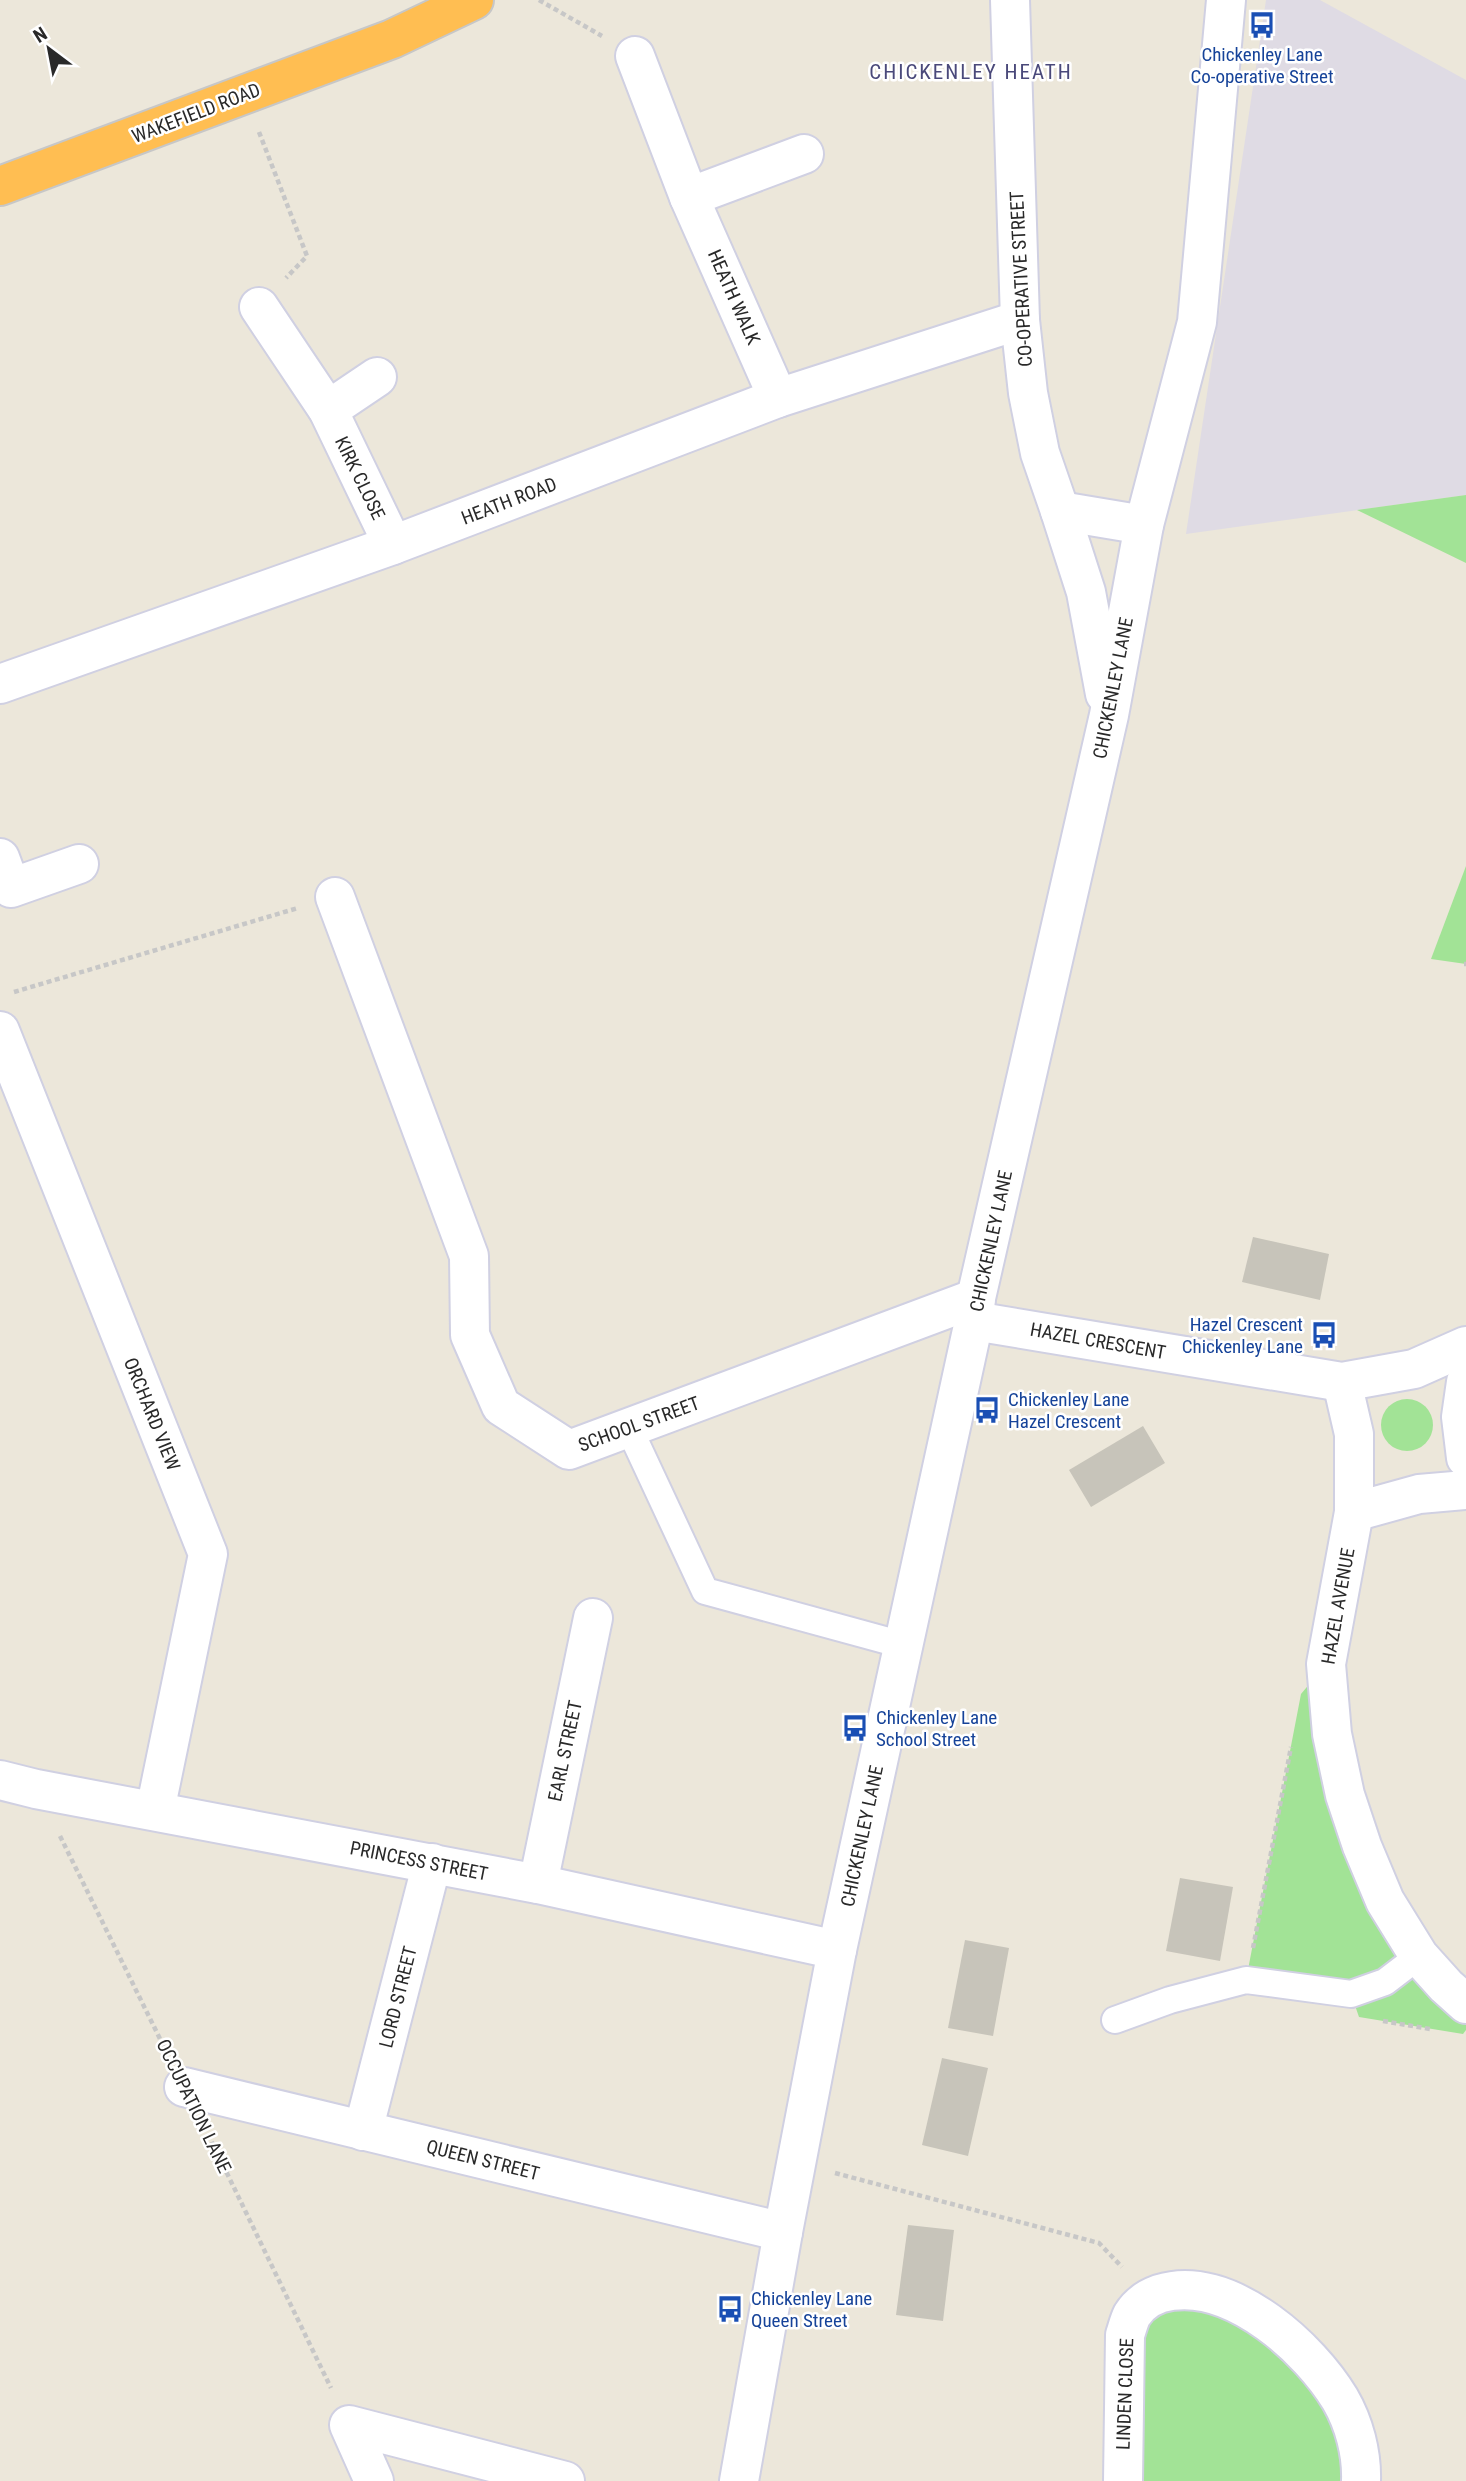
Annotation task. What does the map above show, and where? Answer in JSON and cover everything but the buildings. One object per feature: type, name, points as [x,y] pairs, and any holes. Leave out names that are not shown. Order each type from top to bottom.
[{"type":"highway","name":"WAKEFIELD ROAD","points":[[0,186],[392,39],[474,0]]},
{"type":"street","name":"CO-OPERATIVE STREET","points":[[1010,0],[1020,320],[1028,393],[1040,453],[1086,592],[1109,715]]},
{"type":"street","name":"CHICKENLEY LANE","points":[[739,2481],[837,1950],[975,1309],[1109,715],[1144,525],[1197,321],[1226,0]]},
{"type":"street","name":"HEATH WALK","points":[[635,56],[689,197],[778,398]]},
{"type":"street","points":[[689,197],[804,154]]},
{"type":"street","name":"KIRK CLOSE","points":[[259,306],[328,410],[393,545]]},
{"type":"street","name":"HEATH ROAD","points":[[0,684],[393,545],[778,398],[1020,320]]},
{"type":"street","points":[[328,410],[377,377]]},
{"type":"street","points":[[1060,510],[1144,525]]},
{"type":"street","points":[[0,858],[11,888],[79,864]]},
{"type":"street","name":"SCHOOL STREET","points":[[335,897],[469,1256],[470,1335],[501,1406],[569,1450],[975,1309]]},
{"type":"street","name":"ORCHARD VIEW","points":[[0,1031],[208,1554],[155,1811]]},
{"type":"street","name":"HAZEL CRESCENT","points":[[975,1309],[1342,1382],[1414,1369],[1466,1346]]},
{"type":"street","name":"HAZEL AVENUE","points":[[1342,1382],[1354,1434],[1354,1512],[1326,1664],[1332,1734],[1345,1795],[1362,1846],[1385,1900],[1419,1956],[1466,2004]]},
{"type":"street","points":[[1466,1382],[1461,1417],[1466,1458]]},
{"type":"street","points":[[1354,1512],[1419,1493],[1466,1490]]},
{"type":"street","name":"EARL STREET","points":[[538,1884],[593,1618]]},
{"type":"street","name":"PRINCESS STREET","points":[[18,1784],[538,1884],[837,1950]]},
{"type":"street","name":"LORD STREET","points":[[363,2131],[432,1863]]},
{"type":"street","name":"QUEEN STREET","points":[[184,2087],[783,2232]]},
{"type":"street","points":[[1146,2300],[1163,2292],[1184,2289],[1205,2292],[1256,2315],[1296,2346],[1314,2364],[1340,2400],[1358,2443],[1362,2481]]},
{"type":"street","name":"LINDEN CLOSE","points":[[1123,2481],[1125,2335],[1133,2315],[1146,2300]]},
{"type":"street","points":[[349,2425],[374,2481]]},
{"type":"street","points":[[349,2425],[565,2481]]},
{"type":"lane","points":[[629,1428],[705,1591],[904,1645]]},
{"type":"lane","points":[[1115,2020],[1170,2000],[1247,1980],[1351,1994],[1385,1982],[1419,1956]]},
{"type":"path","points":[[539,0],[635,56]]},
{"type":"path","points":[[244,94],[307,257],[259,306]]},
{"type":"path","points":[[13,992],[335,897]]},
{"type":"path","points":[[1247,1980],[1293,1735]]},
{"type":"path","name":"OCCUPATION LANE","points":[[18,1784],[184,2087],[349,2425]]},
{"type":"path","points":[[1351,1994],[1359,2017],[1437,2030]]},
{"type":"path","points":[[796,2166],[837,2174],[1099,2243],[1125,2270],[1146,2300]]},
{"type":"shaded area","points":[[1266,0],[1320,0],[1466,80],[1466,495],[1186,534]]},
{"type":"green space","points":[[1466,495],[1466,563],[1357,510]]},
{"type":"green space","points":[[1466,866],[1466,964],[1431,959]]},
{"type":"green space","points":[[1407,1399],[1417,1401],[1425,1407],[1431,1415],[1431,1435],[1425,1443],[1417,1449],[1407,1451],[1397,1449],[1389,1443],[1383,1435],[1381,1425],[1383,1415],[1389,1407],[1397,1401]]},
{"type":"green space","points":[[1326,1664],[1345,1795],[1466,2004],[1466,2030],[1463,2034],[1359,2017],[1351,1994],[1246,1980],[1301,1694]]},
{"type":"green space","points":[[1163,2292],[1296,2346],[1361,2481],[1123,2481],[1125,2335]]},
{"type":"place","name":"Chickenley Lane Co-operative Street","points":[[1262,25]]},
{"type":"place","name":"Hazel Crescent Chickenley Lane","points":[[1324,1335]]},
{"type":"place","name":"Chickenley Lane Hazel Crescent","points":[[987,1410]]},
{"type":"place","name":"Chickenley Lane School Street","points":[[855,1728]]},
{"type":"place","name":"Chickenley Lane Queen Street","points":[[730,2309]]},
{"type":"district","name":"CHICKENLEY HEATH","points":[[971,72]]}]
